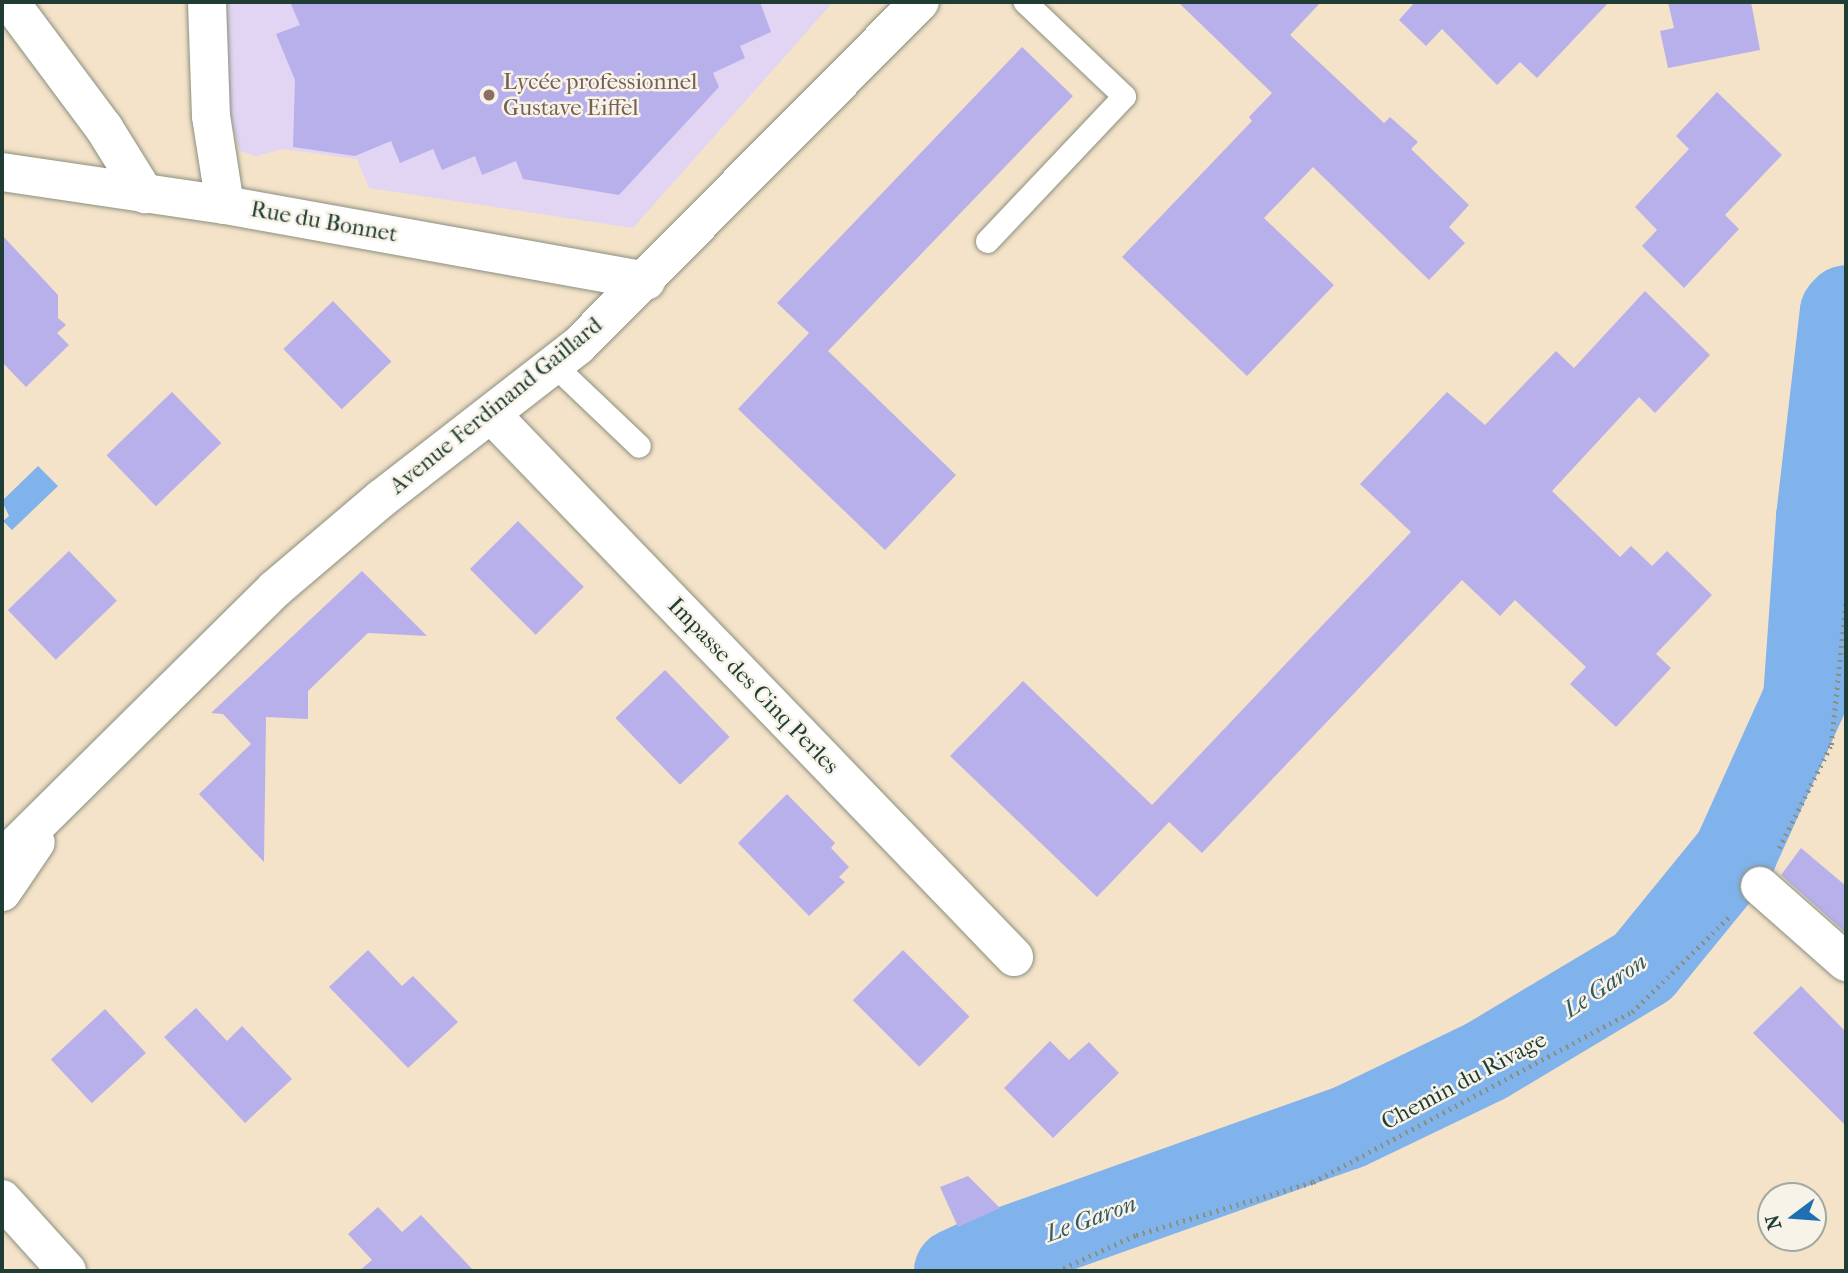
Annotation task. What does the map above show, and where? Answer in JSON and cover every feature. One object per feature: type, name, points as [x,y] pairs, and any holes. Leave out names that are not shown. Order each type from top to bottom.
[{"type":"street","points":[[10,2],[104,128],[145,194]]},
{"type":"street","points":[[207,2],[211,116],[225,205]]},
{"type":"street","name":"Avenue Ferdinand Gaillard","points":[[2,859],[275,589],[554,365],[646,281],[920,2]]},
{"type":"street","name":"Rue du Bonnet","points":[[2,172],[225,205],[646,281]]},
{"type":"street","name":"Impasse des Cinq Perles","points":[[491,414],[1014,957]]},
{"type":"street","name":"Avenue Ferdinand Gaillard","points":[[2,892],[62,801]]},
{"type":"street","points":[[1760,886],[1846,962]]},
{"type":"street","points":[[2,1199],[67,1271]]},
{"type":"street","points":[[2,1238],[43,1271]]},
{"type":"lane","points":[[987,241],[1124,96],[1026,2]]},
{"type":"lane","points":[[554,365],[639,446]]},
{"type":"path","name":"Chemin du Rivage","points":[[1057,1271],[1136,1235],[1313,1182],[1632,1012],[1760,886],[1831,745],[1846,601]]},
{"type":"shaded area","name":"Lycée professionnel Gustave Eiffel","points":[[226,2],[833,2],[633,228],[369,188],[357,159],[284,149],[256,156],[240,151],[230,118]]},
{"type":"water","points":[[38,466],[58,486],[12,530],[3,521],[9,516],[2,501]]},
{"type":"building","name":"Lycée professionnel Gustave Eiffel","points":[[290,2],[760,2],[771,32],[740,46],[745,58],[713,73],[719,87],[619,195],[523,179],[516,161],[482,175],[475,156],[442,170],[433,149],[400,163],[391,141],[355,156],[293,147],[295,80],[276,34],[300,25]]},
{"type":"building","points":[[1178,2],[1321,2],[1290,35],[1384,123],[1390,117],[1418,142],[1411,149],[1469,205],[1449,227],[1465,243],[1429,280],[1313,167],[1264,218],[1334,285],[1247,376],[1122,257],[1252,121],[1249,117],[1272,93]]},
{"type":"building","points":[[1415,2],[1609,2],[1537,78],[1520,62],[1497,85],[1442,29],[1426,46],[1399,20]]},
{"type":"building","points":[[1668,2],[1751,2],[1760,50],[1668,68],[1660,31],[1674,28]]},
{"type":"building","points":[[1022,47],[1073,96],[828,351],[956,475],[885,550],[738,409],[809,333],[777,303]]},
{"type":"building","points":[[1717,92],[1782,155],[1725,215],[1739,229],[1684,288],[1642,246],[1657,230],[1635,207],[1689,149],[1676,136]]},
{"type":"building","points":[[2,235],[58,295],[58,318],[66,325],[57,333],[69,345],[26,387],[2,362]]},
{"type":"building","points":[[1645,291],[1710,355],[1655,413],[1639,397],[1552,491],[1620,557],[1631,546],[1652,566],[1667,551],[1712,595],[1656,654],[1671,668],[1616,727],[1570,684],[1586,667],[1515,600],[1500,616],[1462,580],[1202,853],[1169,822],[1097,897],[950,756],[1023,681],[1152,805],[1411,532],[1360,484],[1447,392],[1485,425],[1556,351],[1574,368]]},
{"type":"building","points":[[333,301],[391,361],[342,409],[283,349]]},
{"type":"building","points":[[172,392],[221,443],[156,506],[107,455]]},
{"type":"building","points":[[518,521],[584,587],[536,635],[470,569]]},
{"type":"building","points":[[69,551],[117,601],[56,660],[8,610]]},
{"type":"building","points":[[362,571],[427,636],[368,633],[308,691],[308,719],[266,717],[264,862],[199,794],[251,744],[223,714],[211,713]]},
{"type":"building","points":[[665,670],[730,737],[680,785],[615,718]]},
{"type":"building","points":[[787,794],[835,843],[831,848],[849,867],[839,877],[845,882],[809,916],[738,843]]},
{"type":"building","points":[[1801,848],[1846,886],[1846,933],[1781,875]]},
{"type":"building","points":[[368,950],[402,986],[413,976],[458,1022],[408,1068],[329,987]]},
{"type":"building","points":[[903,950],[969,1016],[919,1067],[853,1000]]},
{"type":"building","points":[[1801,986],[1846,1032],[1846,1126],[1753,1033]]},
{"type":"building","points":[[196,1008],[227,1041],[242,1026],[292,1079],[245,1123],[164,1037]]},
{"type":"building","points":[[105,1009],[146,1053],[92,1103],[51,1059]]},
{"type":"building","points":[[1050,1041],[1069,1060],[1089,1042],[1119,1073],[1053,1138],[1004,1088]]},
{"type":"building","points":[[968,1176],[1000,1208],[958,1227],[940,1187]]},
{"type":"building","points":[[378,1207],[402,1232],[421,1215],[474,1271],[359,1271],[372,1260],[348,1234]]},
{"type":"waterway","name":"Le Garon","points":[[956,1271],[995,1253],[1347,1128],[1486,1061],[1643,967],[1735,854],[1805,699],[1818,518],[1842,312],[1846,307]]},
{"type":"place","name":"Lycée professionnel Gustave Eiffel","points":[[489,95]]}]
